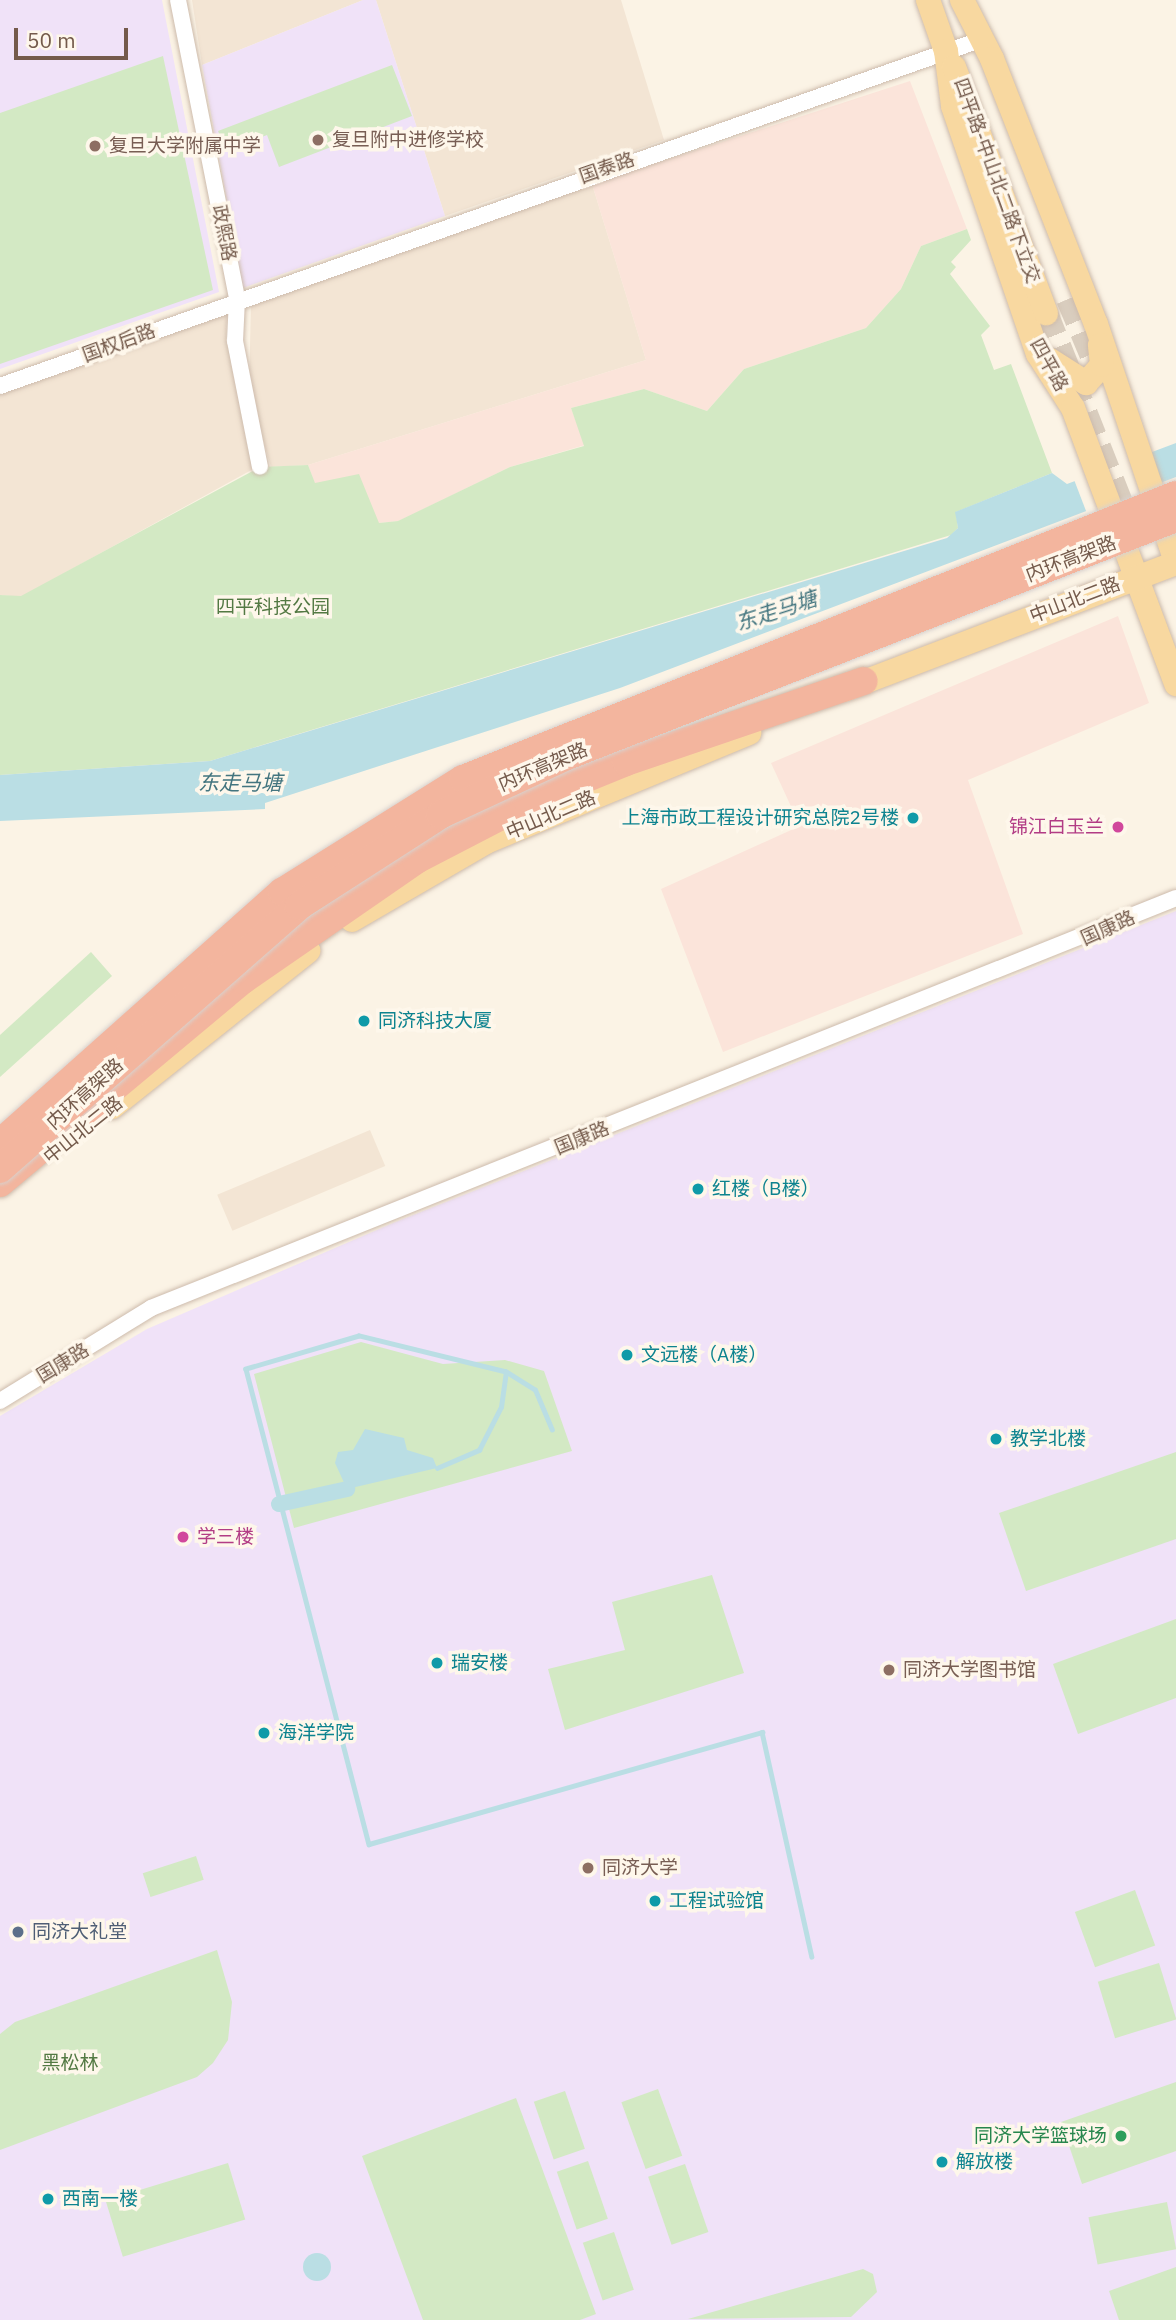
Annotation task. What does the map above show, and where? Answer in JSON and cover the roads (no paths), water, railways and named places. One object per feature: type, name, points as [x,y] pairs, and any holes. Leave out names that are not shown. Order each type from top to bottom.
[{"type":"highway","name":"内环高架路","points":[[0,1143],[282,892],[463,779],[1166,493]]},
{"type":"highway","name":"内环高架路","points":[[0,1169],[299,906],[440,815],[567,756],[1172,523]]},
{"type":"highway","points":[[0,1183],[304,933],[467,831],[626,762],[780,704],[864,681]]},
{"type":"main road","name":"四平路","points":[[928,0],[946,51],[953,106],[1032,337],[1090,449],[1176,684]]},
{"type":"main road","points":[[962,0],[977,41],[992,59],[1096,324],[1133,431],[1166,493],[1176,562]]},
{"type":"main road","name":"四平路-中山北二路下立交","points":[[977,41],[980,66],[1068,299]]},
{"type":"main road","name":"四平路-中山北二路下立交","points":[[946,51],[969,95],[1046,313]]},
{"type":"main road","points":[[1032,337],[1062,371],[1086,383],[1102,365],[1096,324]]},
{"type":"main road","name":"中山北二路","points":[[0,1129],[246,914],[379,833],[506,775],[1172,523]]},
{"type":"main road","name":"中山北二路","points":[[0,1198],[265,983],[413,881],[486,842],[864,681],[1176,562]]},
{"type":"street","name":"政熙路","points":[[178,0],[237,299],[234,341],[260,467]]},
{"type":"street","name":"国泰路","points":[[237,299],[977,41]]},
{"type":"street","name":"国权后路","points":[[0,386],[237,299]]},
{"type":"street","name":"国康路","points":[[0,1401],[152,1308],[1176,898]]},
{"type":"water","name":"东走马塘","points":[[1176,443],[1176,477],[620,688],[265,803],[265,809],[0,821],[0,775],[210,761],[947,538],[958,528],[955,512],[1052,473],[1067,484]]},
{"type":"water","points":[[365,1429],[404,1438],[407,1450],[433,1458],[437,1468],[347,1489],[335,1463],[338,1452],[353,1450]]},
{"type":"water","points":[[317,2253],[327,2257],[331,2267],[327,2277],[317,2281],[307,2277],[303,2267],[307,2257]]},
{"type":"waterway","points":[[552,1430],[535,1390],[506,1372],[359,1336],[246,1369],[369,1844],[762,1732],[812,1957]]},
{"type":"waterway","points":[[437,1468],[479,1450],[501,1407],[506,1372]]},
{"type":"waterway","points":[[279,1504],[347,1489]]},
{"type":"tunnel","points":[[1068,299],[1100,375]]},
{"type":"tunnel","points":[[1046,313],[1133,533]]},
{"type":"place","name":"复旦附中进修学校","points":[[318,140]]},
{"type":"place","name":"复旦大学附属中学","points":[[95,146]]},
{"type":"place","name":"上海市政工程设计研究总院2号楼","points":[[913,818]]},
{"type":"place","name":"锦江白玉兰","points":[[1118,827]]},
{"type":"place","name":"同济科技大厦","points":[[364,1021]]},
{"type":"place","name":"红楼（B楼）","points":[[698,1189]]},
{"type":"place","name":"文远楼（A楼）","points":[[627,1355]]},
{"type":"place","name":"教学北楼","points":[[996,1439]]},
{"type":"place","name":"学三楼","points":[[183,1537]]},
{"type":"place","name":"瑞安楼","points":[[437,1663]]},
{"type":"place","name":"同济大学图书馆","points":[[889,1670]]},
{"type":"place","name":"海洋学院","points":[[264,1733]]},
{"type":"place","name":"同济大学","points":[[588,1868]]},
{"type":"place","name":"工程试验馆","points":[[655,1901]]},
{"type":"place","name":"同济大礼堂","points":[[18,1932]]},
{"type":"place","name":"同济大学篮球场","points":[[1121,2136]]},
{"type":"place","name":"解放楼","points":[[942,2162]]},
{"type":"place","name":"西南一楼","points":[[48,2199]]},
{"type":"park label","name":"四平科技公园","points":[[273,607]]},
{"type":"park label","name":"黑松林","points":[[70,2063]]}]
